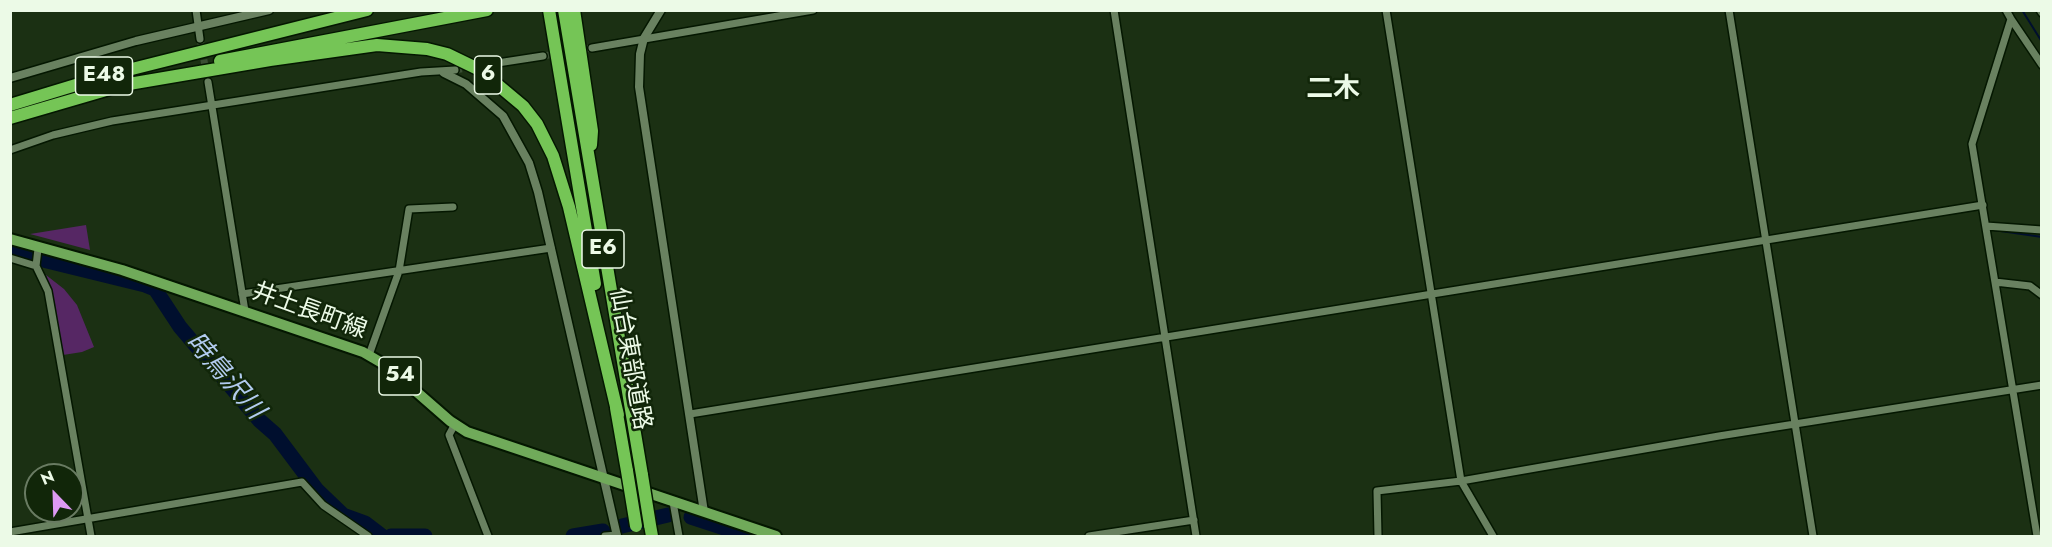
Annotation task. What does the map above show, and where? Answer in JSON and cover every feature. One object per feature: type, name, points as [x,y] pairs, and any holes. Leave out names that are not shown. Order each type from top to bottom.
[{"type":"highway","points":[[199,54],[367,10]]},
{"type":"highway","points":[[199,54],[446,10]]},
{"type":"highway","points":[[123,85],[152,75],[267,51],[487,10]]},
{"type":"highway","name":"仙台東部道路","points":[[549,10],[637,531]]},
{"type":"highway","name":"仙台東部道路","points":[[570,16],[589,167],[651,531]]},
{"type":"highway","name":"6","points":[[123,85],[377,45],[427,49],[464,62],[487,74],[523,106],[541,131],[553,156],[569,207],[618,415]]},
{"type":"highway","name":"E48","points":[[10,105],[112,74],[199,54]]},
{"type":"highway","name":"E48","points":[[10,118],[123,85]]},
{"type":"main road","name":"井土長町線","points":[[10,239],[38,249],[122,270],[369,355],[387,366],[455,424],[491,441],[704,512],[761,534],[776,537]]},
{"type":"street","points":[[196,10],[200,39]]},
{"type":"street","points":[[10,78],[136,40],[269,10]]},
{"type":"street","points":[[661,10],[644,38],[640,54],[639,87],[704,512]]},
{"type":"street","points":[[592,48],[813,10]]},
{"type":"street","points":[[1114,10],[1196,537]]},
{"type":"street","points":[[1386,10],[1461,481],[1492,537]]},
{"type":"street","points":[[1729,10],[1813,537]]},
{"type":"street","points":[[2006,10],[2042,65]]},
{"type":"street","points":[[2011,19],[1972,144],[2037,537]]},
{"type":"street","points":[[491,64],[543,56]]},
{"type":"street","points":[[444,73],[455,70]]},
{"type":"street","points":[[10,150],[53,135],[112,121],[421,72],[453,75],[486,99],[503,116],[517,138],[532,172],[617,536],[605,537]]},
{"type":"street","points":[[208,81],[245,311]]},
{"type":"street","points":[[690,414],[1983,206]]},
{"type":"street","points":[[369,355],[399,271],[410,209],[453,207]]},
{"type":"street","points":[[1986,226],[2042,230]]},
{"type":"street","points":[[242,294],[551,248]]},
{"type":"street","points":[[38,249],[36,266],[48,291],[91,537]]},
{"type":"street","points":[[10,258],[36,266]]},
{"type":"street","points":[[1995,282],[2030,286],[2042,295]]},
{"type":"street","points":[[1378,537],[1377,492],[1461,481],[2042,385]]},
{"type":"street","points":[[455,424],[449,435],[488,537]]},
{"type":"street","points":[[10,532],[302,482],[323,505],[368,537]]},
{"type":"street","points":[[673,502],[679,537]]},
{"type":"street","points":[[1089,537],[1194,519]]},
{"type":"shaded area","points":[[86,225],[90,250],[30,234]]},
{"type":"shaded area","points":[[46,275],[64,289],[77,305],[94,347],[82,352],[63,355]]},
{"type":"waterway","points":[[2022,10],[2042,42]]},
{"type":"waterway","points":[[1994,230],[2042,237]]},
{"type":"waterway","name":"時鳥沢川","points":[[10,250],[29,257]]},
{"type":"waterway","name":"時鳥沢川","points":[[43,260],[155,289],[180,327],[259,420],[275,434],[317,490],[343,515],[365,523],[382,536]]},
{"type":"waterway","name":"時鳥沢川","points":[[622,526],[668,515]]},
{"type":"waterway","name":"時鳥沢川","points":[[691,517],[749,536]]},
{"type":"waterway","name":"時鳥沢川","points":[[573,536],[603,531]]},
{"type":"waterway","name":"時鳥沢川","points":[[391,536],[425,536]]},
{"type":"tunnel","points":[[200,39],[208,82]]},
{"type":"tunnel","points":[[543,56],[592,48]]},
{"type":"tunnel","points":[[455,70],[491,64]]},
{"type":"district","name":"二木","points":[[1333,90]]}]
